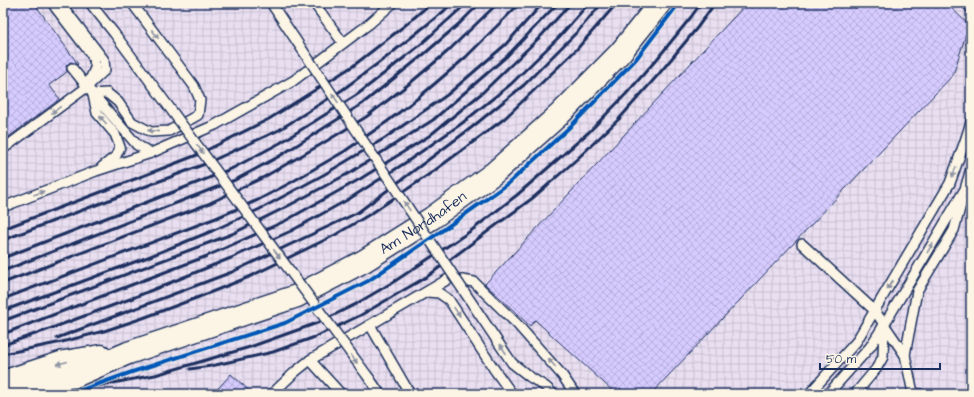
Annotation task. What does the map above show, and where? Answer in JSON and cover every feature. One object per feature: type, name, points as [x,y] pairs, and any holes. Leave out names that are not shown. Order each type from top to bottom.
[{"type":"main road","name":"Am Nordhafen","points":[[24,394],[68,379],[128,353],[297,296],[364,261],[432,218],[494,173],[560,114],[620,53],[660,3]]},
{"type":"main road","name":"Am Nordhafen","points":[[3,382],[64,362],[128,353]]},
{"type":"lane","points":[[53,3],[91,54],[96,66],[90,90],[97,113],[115,134],[120,147],[116,156],[96,172]]},
{"type":"lane","points":[[3,149],[90,90],[105,70],[104,60],[60,3]]},
{"type":"lane","points":[[90,3],[169,107],[380,394]]},
{"type":"lane","points":[[94,3],[97,13]]},
{"type":"lane","points":[[90,90],[107,93],[118,102],[132,122],[151,132],[169,131],[198,115],[200,100],[194,86],[132,3]]},
{"type":"lane","points":[[271,3],[512,363],[546,387],[553,394]]},
{"type":"lane","points":[[314,3],[344,43]]},
{"type":"lane","points":[[3,207],[151,153],[215,125],[293,81],[369,24],[393,3]]},
{"type":"lane","points":[[966,3],[971,8]]},
{"type":"lane","points":[[72,68],[137,145],[151,153]]},
{"type":"lane","points":[[809,394],[856,342],[875,311],[950,183],[971,122]]},
{"type":"lane","points":[[905,355],[917,291],[954,230],[971,169]]},
{"type":"lane","points":[[828,394],[870,346],[965,189]]},
{"type":"lane","points":[[802,244],[875,311],[905,355],[913,392],[920,394]]},
{"type":"lane","points":[[272,394],[310,360],[450,278],[474,282],[517,324],[562,375],[575,394]]},
{"type":"lane","points":[[427,292],[439,293],[449,300],[512,394]]},
{"type":"lane","points":[[370,325],[410,394]]},
{"type":"lane","points":[[855,394],[876,369],[883,357],[884,325]]},
{"type":"lane","points":[[310,360],[341,394]]},
{"type":"shaded area","points":[[3,3],[971,3],[971,394],[3,394]]},
{"type":"building","points":[[3,3],[34,3],[78,64],[77,65],[71,62],[69,63],[66,66],[67,72],[49,85],[60,99],[3,141]]},
{"type":"building","points":[[747,3],[946,3],[969,25],[953,75],[651,394],[627,394],[620,388],[615,393],[535,320],[530,326],[485,284]]},
{"type":"building","points":[[231,374],[253,394],[213,394]]},
{"type":"railway","points":[[3,229],[197,155],[269,119],[353,66],[431,3]]},
{"type":"railway","points":[[3,240],[205,164],[279,130],[342,90],[388,56],[452,3]]},
{"type":"railway","points":[[3,258],[233,168],[280,143],[358,94],[419,46],[467,3]]},
{"type":"railway","points":[[3,271],[235,180],[278,157],[362,104],[423,55],[461,22],[480,3]]},
{"type":"railway","points":[[3,283],[208,204],[264,177],[366,117],[447,52],[498,3]]},
{"type":"railway","points":[[3,299],[216,218],[258,200],[290,183],[345,151],[418,98],[466,57],[520,3]]},
{"type":"railway","points":[[3,311],[148,257],[212,231],[260,209],[325,174],[385,138],[447,95],[505,45],[543,3]]},
{"type":"railway","points":[[3,321],[232,234],[351,172],[433,120],[507,56],[558,3]]},
{"type":"railway","points":[[3,334],[207,256],[285,221],[360,179],[429,136],[482,93],[541,36],[571,3]]},
{"type":"railway","points":[[3,345],[130,299],[231,258],[291,231],[349,199],[405,163],[461,124],[511,84],[559,37],[589,3]]},
{"type":"railway","points":[[57,338],[232,272],[357,213],[471,128],[524,85],[578,31],[602,3]]},
{"type":"railway","points":[[3,354],[62,342],[104,331],[143,318],[249,277],[335,235],[372,213],[434,171],[504,119],[577,49],[617,3]]},
{"type":"railway","points":[[11,394],[87,388],[155,375],[250,347],[320,322],[356,304],[395,281],[472,230],[517,195],[589,132],[626,94],[657,59],[701,3]]},
{"type":"railway","points":[[190,369],[211,366],[273,352],[315,337],[361,315],[428,276],[534,197],[577,159],[619,119],[658,75],[697,28],[715,3]]},
{"type":"cycle path","points":[[70,394],[132,372],[285,323],[368,281],[509,183],[573,124],[636,59],[679,3]]}]
